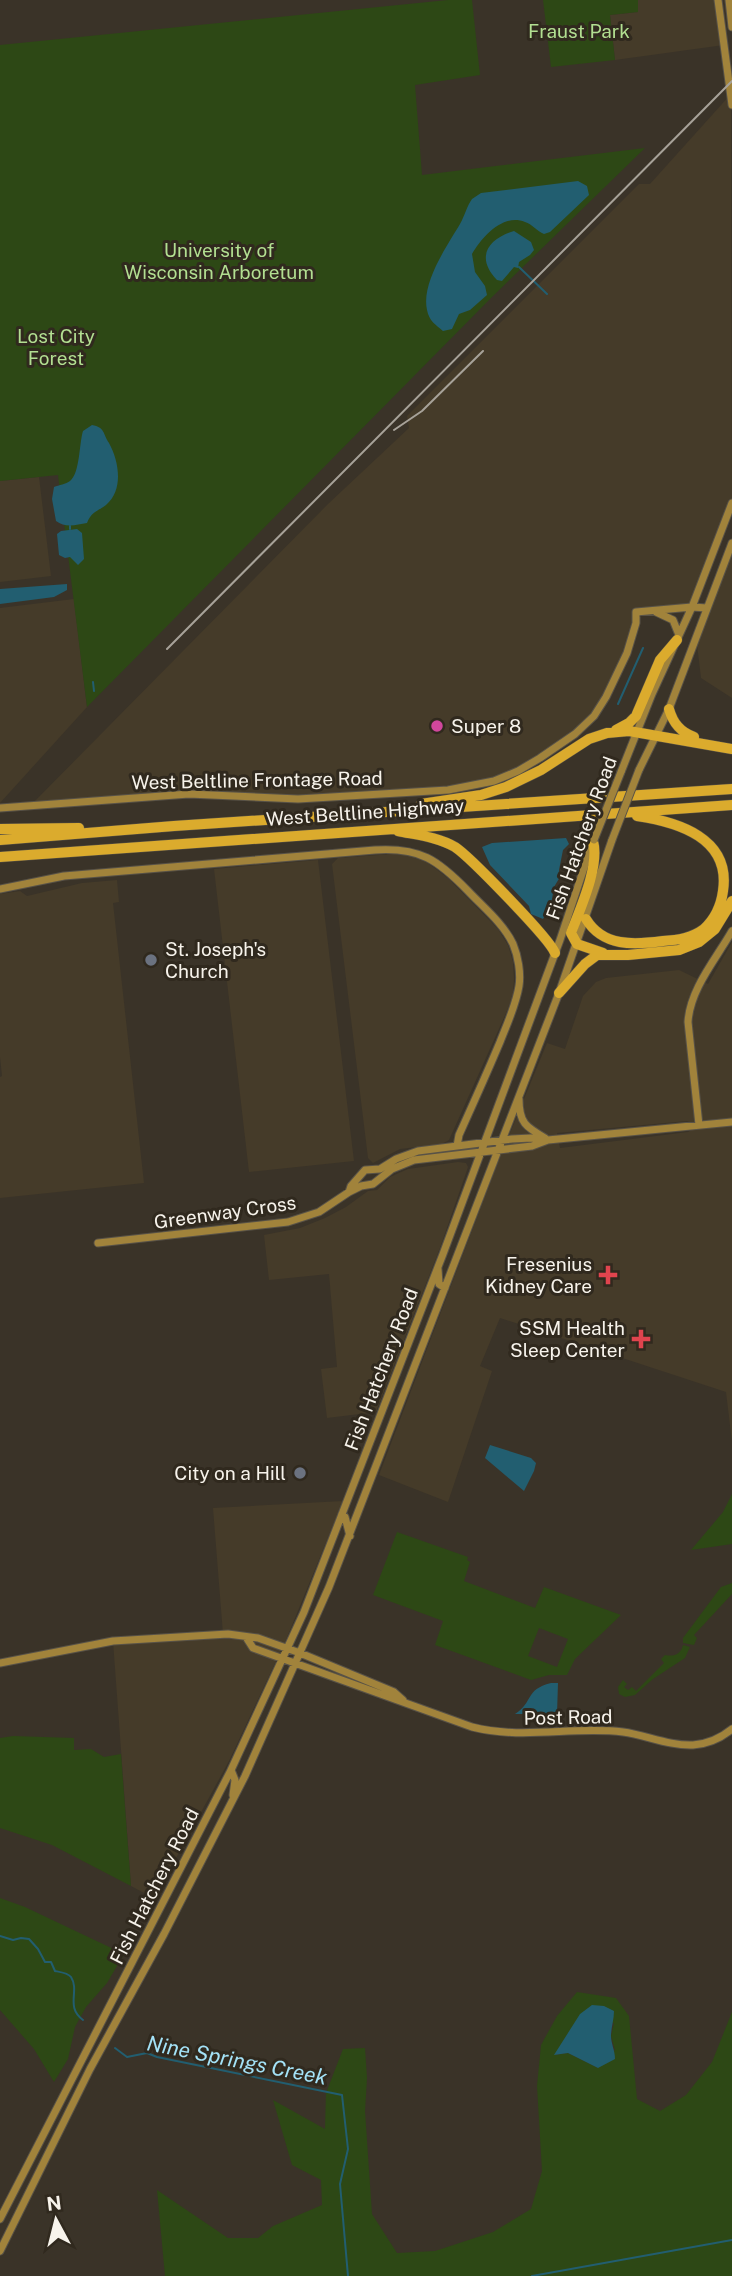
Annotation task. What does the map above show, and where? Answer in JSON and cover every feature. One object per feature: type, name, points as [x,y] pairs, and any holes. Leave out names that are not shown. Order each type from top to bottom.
[{"type":"highway","points":[[372,813],[481,795],[501,789],[541,770],[589,739],[625,726],[636,716],[660,660],[678,638]]},
{"type":"highway","points":[[668,709],[676,726],[687,735],[732,748]]},
{"type":"highway","points":[[607,733],[621,731],[732,748]]},
{"type":"highway","name":"West Beltline Highway","points":[[0,840],[732,789]]},
{"type":"highway","name":"West Beltline Highway","points":[[0,856],[732,805]]},
{"type":"highway","points":[[586,919],[592,929],[615,942],[634,944],[669,941],[684,939],[703,929],[721,903],[723,873],[717,855],[707,842],[677,824],[623,813]]},
{"type":"highway","points":[[0,830],[174,826]]},
{"type":"highway","points":[[383,828],[434,838],[454,846],[553,946],[555,953]]},
{"type":"highway","points":[[593,841],[596,851],[587,889],[571,933],[578,944],[606,954]]},
{"type":"highway","points":[[0,863],[99,849]]},
{"type":"highway","points":[[559,993],[591,957],[690,947],[715,929],[732,901]]},
{"type":"main road","points":[[719,0],[732,105]]},
{"type":"main road","points":[[729,0],[732,27]]},
{"type":"main road","name":"Fish Hatchery Road","points":[[0,2219],[231,1770],[287,1648],[438,1265],[555,953],[593,841],[652,694],[692,607],[732,503]]},
{"type":"main road","name":"Fish Hatchery Road","points":[[0,2251],[90,2069],[164,1934],[230,1805],[300,1653],[350,1536],[578,944],[612,840],[639,770],[668,709],[732,543]]},
{"type":"main road","points":[[652,610],[707,608]]},
{"type":"main road","points":[[652,610],[673,620],[678,638]]},
{"type":"main road","name":"West Beltline Frontage Road","points":[[0,808],[175,795],[215,794],[298,799],[461,788],[494,781],[518,771],[584,727],[601,706],[622,664],[636,623],[636,612],[652,610]]},
{"type":"main road","points":[[0,889],[64,876],[375,850],[406,850],[435,860],[449,871],[505,930],[513,944],[519,970],[515,1002],[489,1071],[459,1135],[457,1146]]},
{"type":"main road","points":[[699,1125],[688,1022],[689,1009],[732,931]]},
{"type":"main road","points":[[520,1093],[519,1107],[526,1127],[548,1140]]},
{"type":"main road","name":"Greenway Cross","points":[[349,1192],[351,1186],[368,1168],[375,1169],[410,1153],[531,1138],[548,1140],[732,1122]]},
{"type":"main road","name":"Greenway Cross","points":[[98,1243],[288,1222],[319,1212],[349,1192],[371,1185],[393,1169],[414,1160],[532,1146],[548,1140]]},
{"type":"main road","points":[[375,1169],[379,1179]]},
{"type":"main road","points":[[362,1176],[365,1183],[371,1185]]},
{"type":"main road","points":[[438,1265],[439,1284],[445,1288]]},
{"type":"main road","points":[[428,1291],[434,1295],[435,1313]]},
{"type":"main road","points":[[342,1514],[350,1536]]},
{"type":"main road","name":"Post Road","points":[[0,1663],[117,1640],[220,1634],[258,1638],[287,1648],[394,1692],[404,1701]]},
{"type":"main road","name":"Post Road","points":[[246,1637],[253,1648],[295,1664],[472,1727],[504,1733],[622,1732],[686,1745],[706,1743],[732,1728]]},
{"type":"main road","points":[[230,1805],[235,1780],[231,1770]]},
{"type":"shaded area","points":[[638,0],[718,0],[724,45],[615,60],[610,15],[638,12]]},
{"type":"shaded area","points":[[731,94],[732,503],[692,607],[636,612],[630,645],[594,716],[518,771],[473,786],[298,799],[215,794],[31,805],[328,504],[409,428],[407,416],[639,184],[650,184]]},
{"type":"shaded area","points":[[39,477],[51,576],[0,582],[0,481]]},
{"type":"shaded area","points":[[732,543],[732,698],[701,678],[696,636]]},
{"type":"shaded area","points":[[74,599],[87,707],[0,803],[0,608]]},
{"type":"shaded area","points":[[405,854],[424,860],[448,878],[498,929],[508,945],[514,979],[513,995],[507,1011],[449,1140],[442,1144],[400,1149],[373,1163],[368,1158],[332,864],[338,858]]},
{"type":"shaded area","points":[[318,860],[354,1161],[249,1172],[214,869]]},
{"type":"shaded area","points":[[117,880],[119,902],[113,903],[144,1183],[0,1198],[0,894],[20,891],[27,896],[82,883]]},
{"type":"shaded area","points":[[732,942],[732,1442],[726,1392],[500,1318],[480,1366],[492,1371],[448,1502],[379,1475],[498,1162],[547,1043],[565,1049],[583,996],[596,982],[606,978],[679,970],[708,984]],"holes":[[[687,1121],[698,1126],[688,1132],[560,1148],[557,1133]]]},
{"type":"shaded area","points":[[466,1163],[468,1167],[440,1248],[376,1412],[327,1418],[321,1369],[337,1367],[329,1274],[269,1280],[264,1235],[300,1228],[325,1218],[368,1191],[377,1190],[390,1177],[408,1169]]},
{"type":"shaded area","points":[[343,1501],[286,1640],[229,1761],[164,1880],[146,1894],[131,1886],[113,1641],[223,1634],[213,1508]]},
{"type":"green space","name":"University of Wisconsin Arboretum","points":[[448,0],[472,0],[480,75],[415,85],[422,175],[645,148],[492,297],[87,707],[58,475],[0,481],[0,45]]},
{"type":"green space","name":"Fraust Park","points":[[543,0],[638,0],[638,12],[610,15],[615,60],[551,67]]},
{"type":"green space","points":[[732,1494],[732,1544],[691,1550],[723,1512]]},
{"type":"green space","points":[[397,1532],[468,1557],[470,1562],[464,1581],[535,1608],[544,1587],[621,1615],[575,1659],[567,1675],[549,1675],[531,1680],[435,1645],[443,1621],[373,1595]],"holes":[[[539,1628],[568,1639],[557,1667],[528,1656]]]},
{"type":"green space","points":[[732,1583],[732,1594],[694,1635],[697,1638],[694,1645],[683,1643],[683,1638],[721,1587]]},
{"type":"green space","points":[[683,1645],[690,1647],[685,1658],[653,1679],[635,1695],[625,1697],[619,1694],[618,1687],[623,1680],[627,1684],[624,1687],[628,1690],[632,1687],[636,1691],[664,1663],[661,1659],[665,1655],[677,1654]]},
{"type":"green space","points":[[0,1738],[74,1738],[74,1750],[91,1749],[104,1757],[121,1754],[131,1886],[52,1845],[0,1828]]},
{"type":"green space","points":[[0,1898],[124,1954],[75,2027],[68,2059],[54,2082],[34,2049],[0,2010]]},
{"type":"green space","points":[[577,1992],[616,1998],[629,2016],[637,2099],[660,2111],[686,2095],[712,2062],[732,2012],[732,2276],[165,2276],[157,2190],[228,2238],[258,2238],[273,2226],[322,2205],[321,2180],[292,2165],[273,2100],[325,2129],[326,2093],[343,2049],[365,2048],[365,2111],[372,2214],[397,2253],[435,2251],[493,2232],[531,2209],[542,2171],[537,2086],[541,2045],[557,2016]],"holes":[[[614,2023],[611,2036],[615,2050],[598,2068],[568,2053],[555,2055],[569,2032]]]},
{"type":"water","points":[[578,181],[587,186],[589,195],[550,232],[544,234],[528,223],[517,220],[501,224],[487,234],[472,254],[475,272],[485,286],[487,295],[470,310],[459,314],[452,329],[443,331],[433,322],[428,314],[426,299],[431,277],[472,199],[481,193]]},
{"type":"water","points":[[514,231],[531,242],[534,250],[502,281],[497,280],[487,264],[488,250],[497,239]]},
{"type":"water","points":[[92,425],[102,429],[112,450],[118,475],[115,492],[112,499],[93,514],[87,523],[63,525],[56,521],[52,499],[54,487],[73,477],[83,431]]},
{"type":"water","points":[[77,529],[82,533],[84,559],[78,565],[70,557],[59,555],[57,534]]},
{"type":"water","points":[[67,584],[67,590],[54,597],[0,604],[0,589]]},
{"type":"water","points":[[566,838],[569,844],[563,850],[560,877],[554,887],[551,905],[543,919],[531,914],[529,906],[490,865],[482,847],[492,843]]},
{"type":"water","points":[[490,1445],[531,1458],[536,1463],[524,1491],[485,1458]]},
{"type":"water","points":[[558,1683],[557,1714],[515,1714],[537,1689]]},
{"type":"water","points":[[592,2005],[604,2006],[614,2011],[611,2036],[615,2059],[598,2068],[568,2053],[554,2055],[580,2014]]},
{"type":"waterway","points":[[519,267],[547,294]]},
{"type":"waterway","points":[[618,704],[643,648]]},
{"type":"waterway","points":[[93,682],[94,691]]},
{"type":"waterway","name":"Nine Springs Creek","points":[[0,1936],[13,1940],[29,1939],[45,1962],[51,1962],[55,1971],[70,1976],[74,1988],[75,2010],[83,2020]]},
{"type":"waterway","name":"Nine Springs Creek","points":[[115,2048],[127,2057],[147,2053],[342,2095],[348,2149],[340,2184],[348,2276]]},
{"type":"waterway","name":"Nine Springs Creek","points":[[532,2276],[732,2240]]},
{"type":"railway","points":[[167,649],[732,81]]},
{"type":"railway","points":[[394,430],[422,411],[483,351]]},
{"type":"place","name":"Super 8","points":[[437,726]]},
{"type":"place","name":"St. Joseph's Church","points":[[151,960]]},
{"type":"place","name":"Fresenius Kidney Care","points":[[608,1275]]},
{"type":"place","name":"SSM Health Sleep Center","points":[[641,1339]]},
{"type":"place","name":"City on a Hill","points":[[300,1473]]},
{"type":"park label","name":"Lost City Forest","points":[[56,347]]}]
